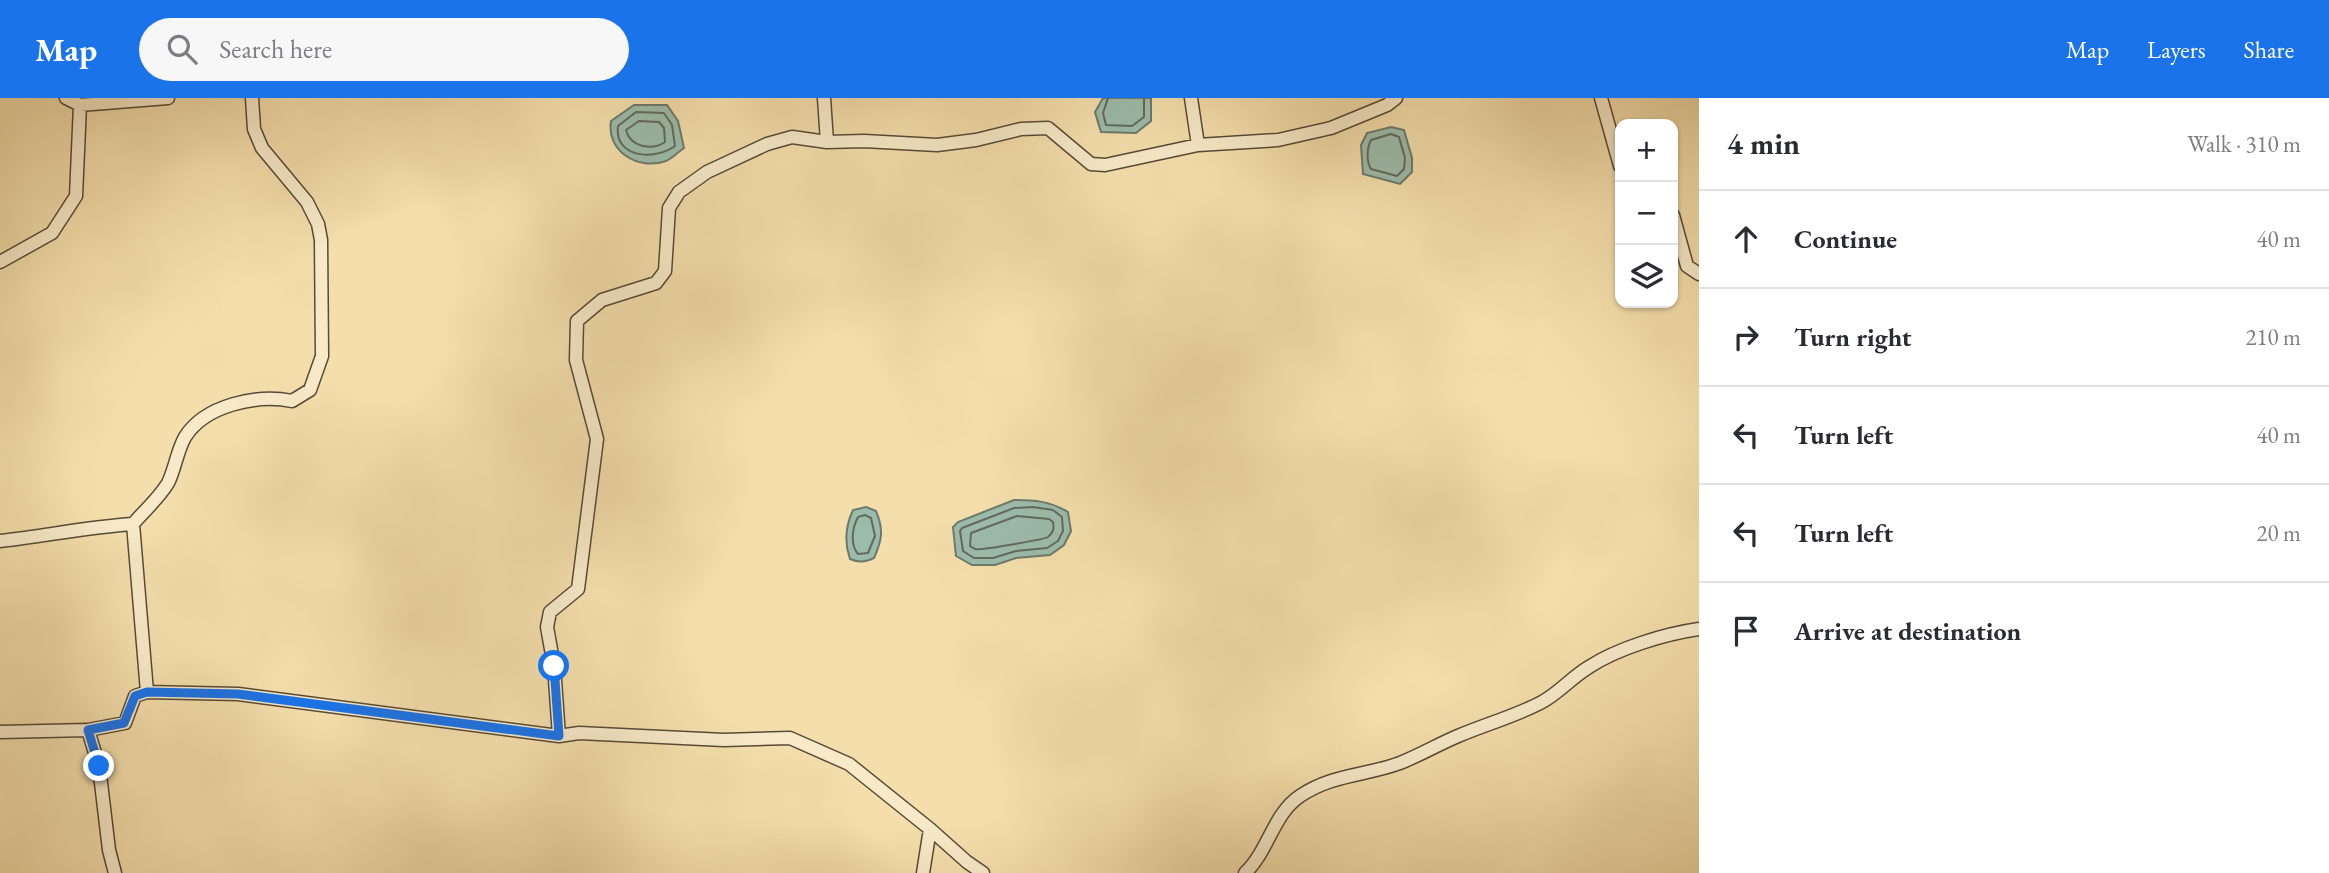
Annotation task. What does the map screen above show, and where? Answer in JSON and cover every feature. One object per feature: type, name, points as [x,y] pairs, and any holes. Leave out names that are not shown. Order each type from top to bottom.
[{"type":"street","points":[[66,98],[80,105],[168,98]]},
{"type":"street","points":[[147,692],[133,524],[167,483],[186,437],[203,418],[223,408],[250,401],[275,398],[292,401],[310,390],[322,356],[321,240],[318,224],[307,202],[262,148],[254,129],[252,98]]},
{"type":"street","points":[[824,98],[827,142]]},
{"type":"street","points":[[1191,98],[1198,145]]},
{"type":"street","points":[[559,736],[548,627],[550,612],[578,589],[597,439],[576,360],[577,321],[603,300],[656,283],[665,271],[669,208],[679,192],[708,172],[767,144],[792,137],[827,142],[937,145],[976,140],[1021,129],[1048,128],[1091,164],[1105,165],[1198,145],[1278,139],[1331,128],[1387,105],[1396,98]]},
{"type":"street","points":[[1601,98],[1615,148]]},
{"type":"street","points":[[0,262],[52,233],[76,196],[80,105]]},
{"type":"street","points":[[1678,233],[1687,266],[1699,274]]},
{"type":"street","points":[[0,541],[91,527],[133,524]]},
{"type":"street","points":[[1245,873],[1281,816],[1297,797],[1318,785],[1338,777],[1400,763],[1457,736],[1542,702],[1589,667],[1618,652],[1699,629]]},
{"type":"street","points":[[0,732],[88,730],[124,723],[135,696],[147,692],[238,694],[559,736],[579,733],[724,740],[790,738],[849,764],[983,873]]},
{"type":"street","points":[[88,730],[99,766],[109,850],[115,873]]},
{"type":"street","points":[[923,873],[930,829]]},
{"type":"water","points":[[1103,98],[1151,98],[1151,121],[1136,133],[1101,132],[1095,112]]},
{"type":"water","points":[[634,105],[667,105],[678,121],[684,148],[668,160],[655,163],[635,161],[626,156],[614,141],[611,121]]},
{"type":"water","points":[[1391,127],[1404,130],[1412,158],[1412,172],[1400,184],[1363,174],[1361,145],[1367,133]]},
{"type":"water","points":[[1014,500],[1042,502],[1068,512],[1071,531],[1064,545],[1050,555],[1016,558],[995,565],[972,565],[956,556],[953,527],[958,522]]},
{"type":"water","points":[[866,507],[876,511],[881,529],[880,540],[874,558],[856,561],[850,559],[848,553],[848,522],[853,510]]},
{"type":"route","points":[[99,766],[88,730],[124,723],[135,696],[147,692],[238,694],[559,736],[554,666]]}]
